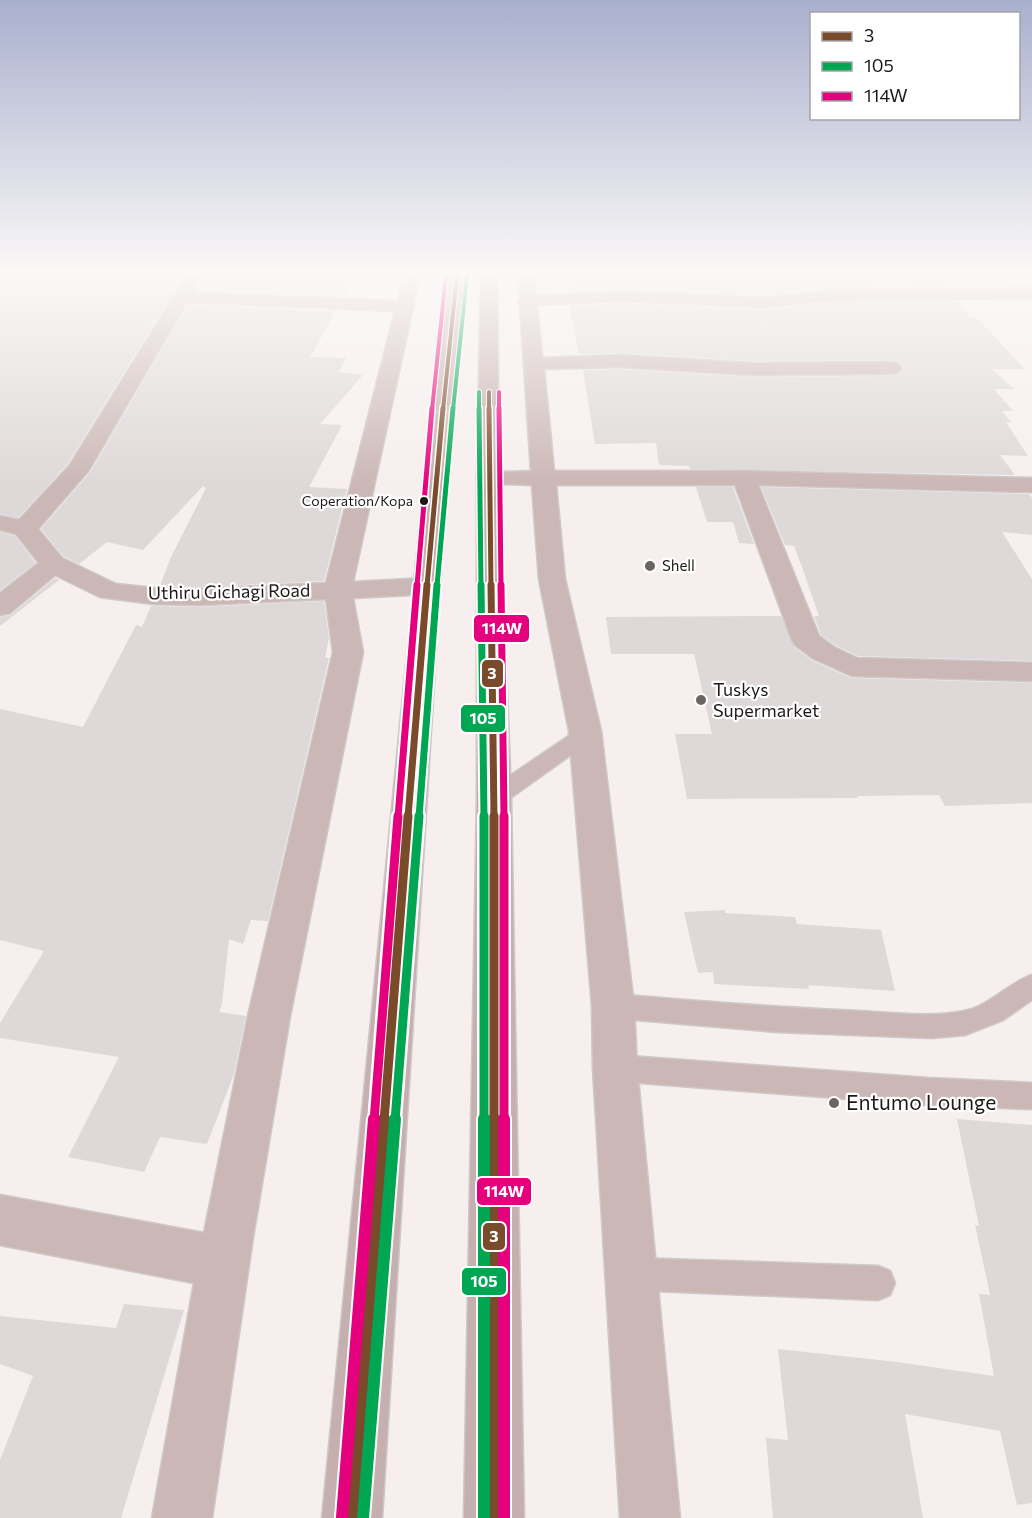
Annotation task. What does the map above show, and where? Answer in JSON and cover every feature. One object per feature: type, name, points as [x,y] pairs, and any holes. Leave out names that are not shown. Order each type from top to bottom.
[{"type":"highway","points":[[352,1518],[436,473],[449,346]]},
{"type":"highway","points":[[489,346],[488,478],[494,798],[494,1518]]},
{"type":"street","points":[[13,526],[78,470],[151,346]]},
{"type":"street","points":[[182,1518],[224,1260],[269,1016],[348,652],[338,589],[396,346]]},
{"type":"street","points":[[531,346],[552,579],[586,734],[614,1006],[615,1068],[650,1518]]},
{"type":"street","points":[[533,364],[619,361],[751,369],[892,368]]},
{"type":"street","points":[[488,478],[543,480],[744,478],[1032,485]]},
{"type":"street","points":[[744,478],[806,640],[824,653],[852,667],[1032,672]]},
{"type":"street","name":"Uthiru Gichagi Road","points":[[13,526],[53,564],[110,591],[154,596],[200,597],[428,586]]},
{"type":"street","points":[[0,607],[53,564]]},
{"type":"street","points":[[0,1220],[196,1258],[224,1260]]},
{"type":"lane","points":[[494,798],[586,734]]},
{"type":"lane","points":[[614,1006],[778,1020],[932,1026],[965,1023],[1027,997]]},
{"type":"lane","points":[[615,1068],[698,1072],[969,1095],[1032,1096]]},
{"type":"lane","points":[[631,1274],[878,1283]]},
{"type":"building","points":[[0,346],[140,346],[67,465],[18,518],[0,514]]},
{"type":"building","points":[[164,346],[316,346],[310,357],[346,358],[339,372],[363,375],[320,424],[342,425],[309,487],[347,489],[324,581],[200,587],[160,586],[171,557],[206,488],[203,486],[143,550],[107,542],[79,564],[63,556],[41,529],[91,471]]},
{"type":"building","points":[[577,346],[1003,346],[1025,369],[992,369],[1014,389],[994,389],[1013,411],[1002,411],[1011,422],[1006,422],[1028,456],[1000,455],[1015,475],[690,469],[689,466],[659,465],[656,443],[595,444],[583,370],[619,369],[751,377],[892,376],[901,373],[903,367],[900,362],[892,360],[751,361],[619,353],[579,354]]},
{"type":"building","points":[[696,487],[733,487],[754,544],[739,543],[733,522],[707,522]]},
{"type":"building","points":[[761,487],[1029,494],[1032,498],[1032,535],[1002,532],[1032,579],[1032,661],[858,656],[835,645],[821,635],[814,616],[819,616],[794,546],[785,545]]},
{"type":"building","points":[[0,532],[15,536],[36,563],[0,590]]},
{"type":"building","points":[[55,578],[59,580],[0,626],[0,617],[11,615]]},
{"type":"building","points":[[324,601],[329,638],[325,658],[329,658],[268,921],[251,920],[243,944],[229,939],[222,1004],[219,1012],[246,1016],[234,1074],[207,1144],[160,1137],[144,1172],[68,1157],[119,1057],[0,1038],[0,1023],[44,951],[0,940],[0,709],[83,727],[136,625],[142,627],[151,606],[200,607]]},
{"type":"building","points":[[781,616],[795,648],[813,661],[851,678],[1032,683],[1032,803],[945,806],[939,795],[687,799],[675,734],[712,734],[694,654],[611,654],[606,617]]},
{"type":"building","points":[[725,910],[725,913],[795,917],[797,924],[881,930],[895,991],[808,985],[809,989],[714,984],[713,972],[698,973],[684,912]]},
{"type":"building","points":[[957,1119],[1032,1125],[1032,1503],[1017,1505],[1000,1431],[905,1414],[923,1518],[773,1518],[766,1438],[788,1440],[778,1349],[897,1362],[994,1376],[979,1294],[990,1295],[975,1225],[979,1226]]},
{"type":"building","points":[[124,1304],[184,1310],[121,1518],[0,1518],[0,1460],[33,1376],[0,1364],[0,1316],[116,1328]]},
{"type":"transit line","name":"114W","points":[[342,1517],[426,472],[439,346]]},
{"type":"transit line","name":"3","points":[[352,1518],[436,473],[449,346]]},
{"type":"transit line","name":"105","points":[[363,1518],[446,474],[460,346]]},
{"type":"transit line","name":"105","points":[[479,392],[484,798],[484,1518]]},
{"type":"transit line","name":"3","points":[[489,392],[494,798],[494,1518]]},
{"type":"transit line","name":"114W","points":[[499,392],[504,798],[504,1518]]},
{"type":"place","name":"Coperation/Kopa","points":[[424,501]]},
{"type":"place","name":"Shell","points":[[650,566]]},
{"type":"place","name":"Tuskys Supermarket","points":[[701,700]]},
{"type":"place","name":"Entumo Lounge","points":[[834,1103]]}]
